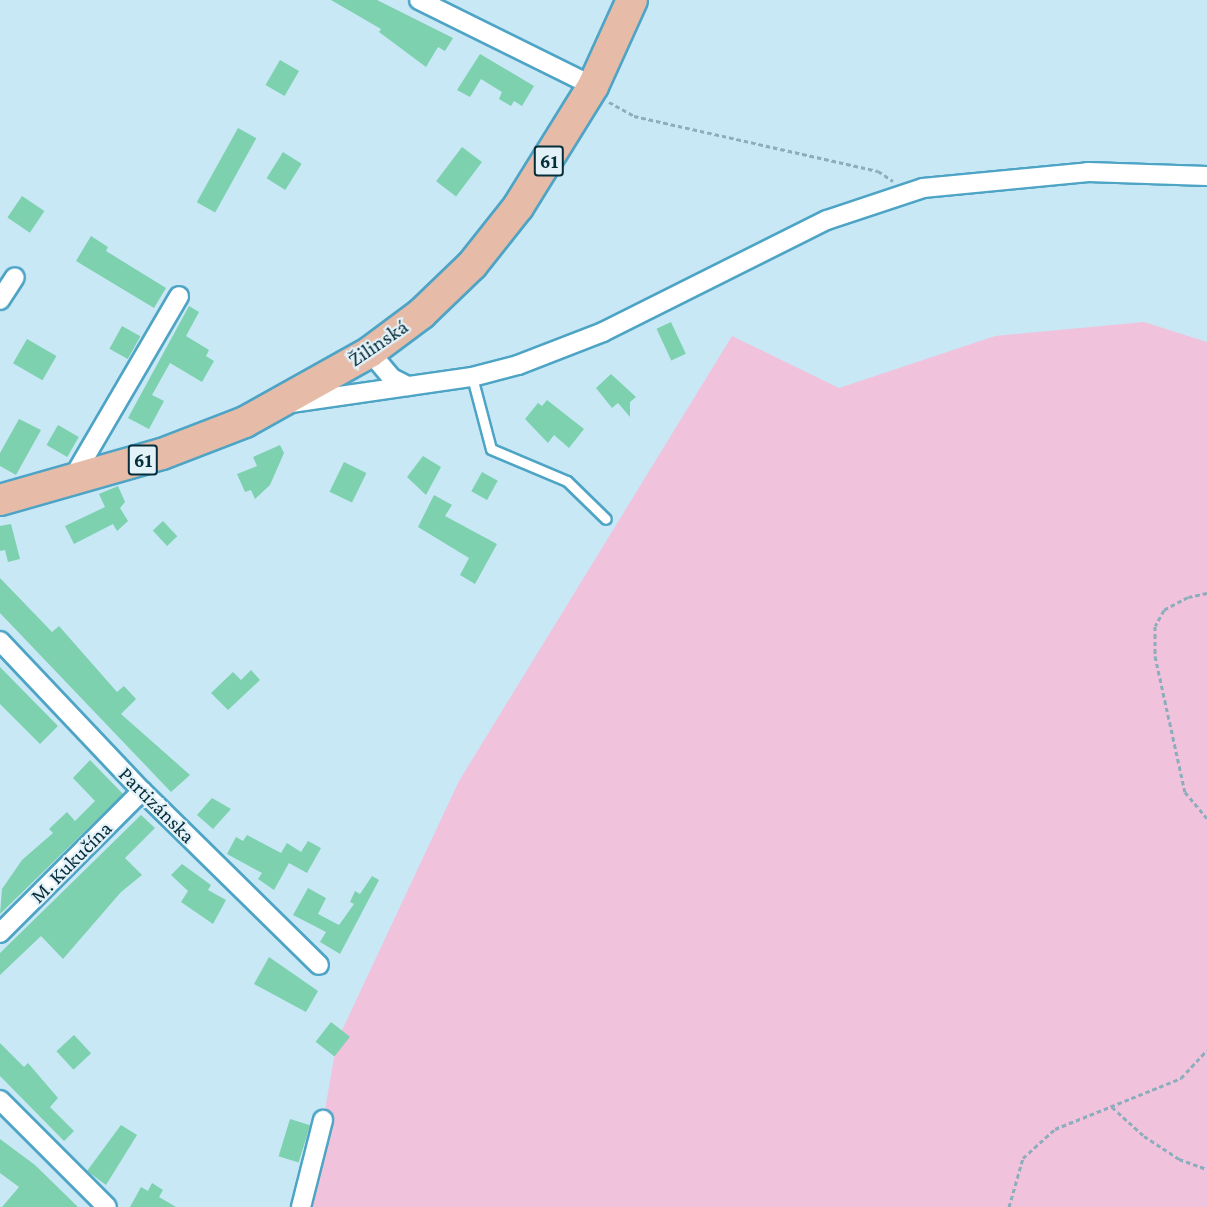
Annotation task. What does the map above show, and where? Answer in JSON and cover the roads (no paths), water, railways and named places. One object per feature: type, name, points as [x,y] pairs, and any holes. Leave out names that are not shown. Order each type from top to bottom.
[{"type":"main road","name":"61","points":[[599,93],[632,0]]},
{"type":"main road","name":"Žilinská","points":[[0,500],[162,454],[280,405],[370,352],[421,314],[471,265],[518,207],[599,93]]},
{"type":"street","points":[[419,0],[599,93]]},
{"type":"street","points":[[280,405],[472,377],[603,332],[874,202],[923,189],[1023,175],[1207,176]]},
{"type":"street","points":[[0,300],[15,277]]},
{"type":"street","points":[[71,481],[179,296]]},
{"type":"street","points":[[370,352],[392,378],[408,386]]},
{"type":"street","name":"Partizánska","points":[[0,641],[142,791],[319,965]]},
{"type":"street","name":"M. Kukučína","points":[[0,933],[142,791]]},
{"type":"street","points":[[0,1100],[107,1207]]},
{"type":"street","points":[[301,1207],[323,1119]]},
{"type":"lane","points":[[472,377],[491,449],[567,481],[606,519]]}]
